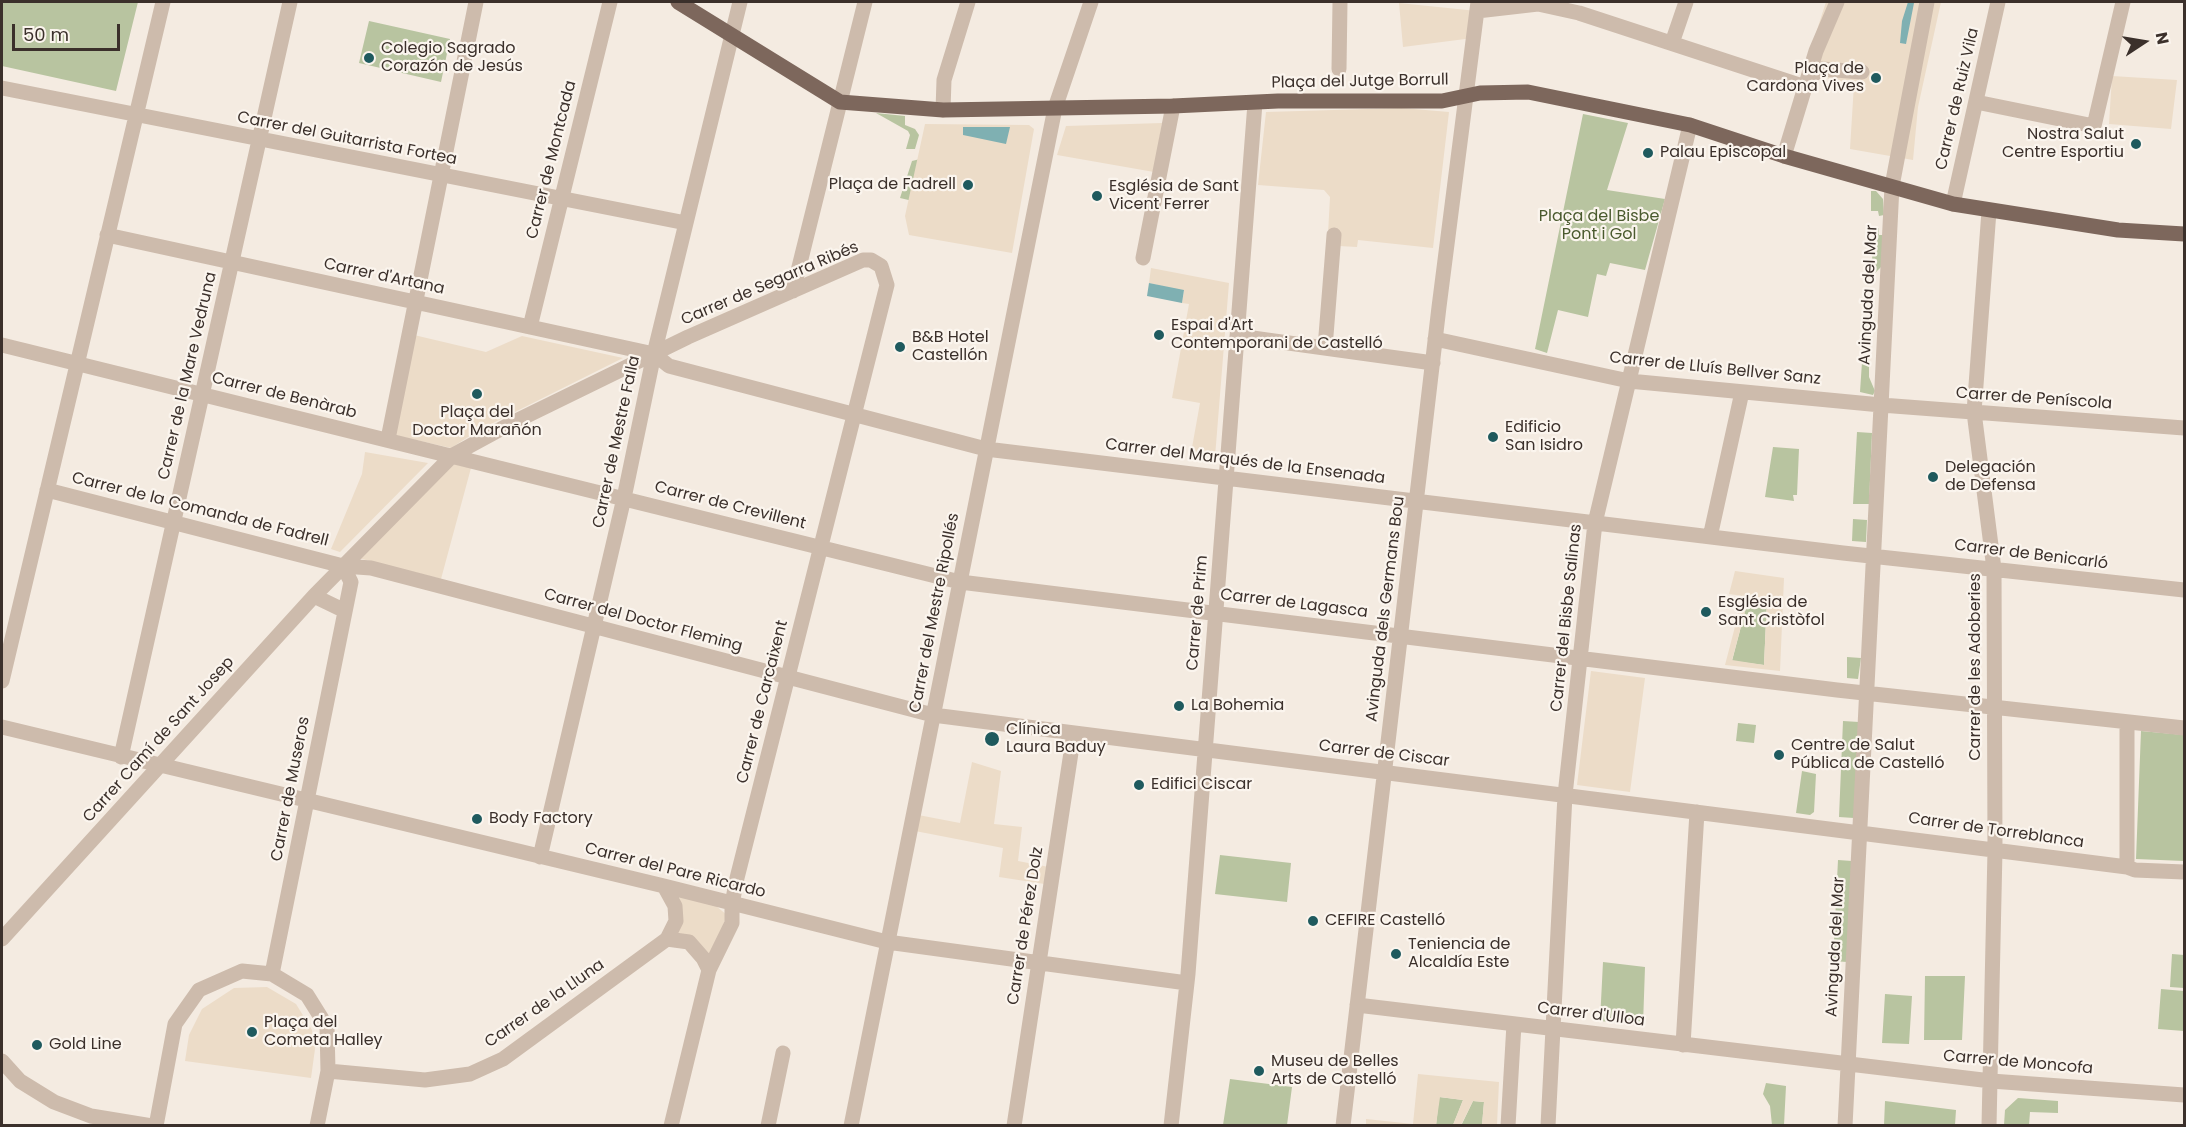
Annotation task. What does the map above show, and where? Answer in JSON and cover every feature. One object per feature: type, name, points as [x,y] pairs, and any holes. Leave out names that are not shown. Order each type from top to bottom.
[{"type":"main road","points":[[678,2],[840,102],[943,110],[1054,108]]},
{"type":"main road","name":"Plaça del Jutge Borrull","points":[[1054,108],[1442,101],[1480,93],[1528,92],[1596,104],[1690,125],[1784,156],[1953,204],[2118,230],[2184,234]]},
{"type":"street","points":[[2,681],[163,2]]},
{"type":"street","name":"Carrer de la Mare Vedruna","points":[[121,757],[290,2]]},
{"type":"street","points":[[387,440],[476,2]]},
{"type":"street","name":"Carrer de Montcada","points":[[530,327],[610,2]]},
{"type":"street","name":"Carrer de Mestre Falla","points":[[540,857],[624,498],[654,354],[740,2]]},
{"type":"street","points":[[793,291],[865,2]]},
{"type":"street","points":[[943,110],[944,80],[968,2]]},
{"type":"street","name":"Carrer del Mestre Ripollés","points":[[851,1125],[1054,108],[1091,2]]},
{"type":"street","points":[[1339,69],[1340,2]]},
{"type":"street","points":[[1672,43],[1686,2]]},
{"type":"street","points":[[1784,156],[1806,82],[1837,2]]},
{"type":"street","points":[[1892,186],[1927,2]]},
{"type":"street","name":"Carrer de Ruiz Vila","points":[[1953,204],[1998,2]]},
{"type":"street","points":[[1976,102],[2094,126],[2123,2]]},
{"type":"street","points":[[1478,6],[1538,4],[1580,7],[1672,43],[1806,82]]},
{"type":"street","name":"Avinguda dels Germans Bou","points":[[1343,1125],[1400,635],[1418,501],[1435,339],[1478,6]]},
{"type":"street","points":[[1806,82],[1822,69],[1862,72]]},
{"type":"street","name":"Carrer del Guitarrista Fortea","points":[[2,88],[686,223]]},
{"type":"street","name":"Carrer de Prim","points":[[1171,1125],[1187,983],[1255,103]]},
{"type":"street","points":[[1143,258],[1173,106]]},
{"type":"street","name":"Carrer del Bisbe Salinas","points":[[1548,1125],[1565,795],[1595,523],[1690,125]]},
{"type":"street","name":"Avinguda del Mar","points":[[1845,1125],[1892,186]]},
{"type":"street","name":"Carrer de les Adoberies","points":[[1989,211],[1974,412],[1994,568],[1995,850],[1992,1081],[1989,1125]]},
{"type":"street","name":"Carrer d'Artana","points":[[107,235],[654,354]]},
{"type":"street","points":[[1325,348],[1334,235]]},
{"type":"street","name":"Carrer de Segarra Ribés","points":[[453,456],[512,423],[654,354],[863,260],[871,260],[880,266],[887,285]]},
{"type":"street","name":"Carrer de Carcaixent","points":[[671,1125],[709,970],[732,923],[732,904],[887,285]]},
{"type":"street","points":[[1238,336],[1433,363]]},
{"type":"street","name":"Carrer de Lluís Bellver Sanz","points":[[1435,339],[1629,381],[1881,405]]},
{"type":"street","name":"Carrer de Benàrab","points":[[2,345],[453,456]]},
{"type":"street","name":"Carrer del Marqués de la Ensenada","points":[[654,354],[669,366],[986,449],[1874,555]]},
{"type":"street","points":[[1710,537],[1742,392]]},
{"type":"street","name":"Carrer de Peníscola","points":[[1881,405],[2184,428]]},
{"type":"street","points":[[343,566],[453,456]]},
{"type":"street","name":"Carrer de Crevillent","points":[[453,456],[960,582]]},
{"type":"street","name":"Carrer de la Comanda de Fadrell","points":[[47,490],[343,566]]},
{"type":"street","name":"Carrer de Benicarló","points":[[1874,555],[2184,590]]},
{"type":"street","name":"Carrer Camí de Sant Josep","points":[[2,939],[343,566]]},
{"type":"street","name":"Carrer de Museros","points":[[272,974],[351,582],[343,566]]},
{"type":"street","name":"Carrer del Doctor Fleming","points":[[343,566],[371,568],[787,679],[933,715]]},
{"type":"street","name":"Carrer de Lagasca","points":[[960,582],[1867,693]]},
{"type":"street","points":[[314,596],[345,610]]},
{"type":"street","points":[[1867,693],[2184,728]]},
{"type":"street","name":"Carrer de Ciscar","points":[[933,715],[1860,832]]},
{"type":"street","points":[[2127,722],[2127,867]]},
{"type":"street","name":"Carrer del Pare Ricardo","points":[[2,728],[664,886],[887,942],[1187,983]]},
{"type":"street","name":"Carrer de Pérez Dolz","points":[[1014,1125],[1074,733]]},
{"type":"street","points":[[1683,1045],[1697,812]]},
{"type":"street","name":"Carrer de Torreblanca","points":[[1860,832],[2127,867],[2135,870],[2184,872]]},
{"type":"street","points":[[664,886],[675,906],[676,921],[668,939],[688,942],[703,958],[709,970]]},
{"type":"street","name":"Carrer de la Lluna","points":[[328,1071],[425,1080],[470,1074],[503,1059],[668,939]]},
{"type":"street","points":[[2,1061],[20,1081],[54,1102],[91,1116],[154,1125],[175,1024],[199,990],[242,971],[272,974],[308,995],[327,1027],[328,1071],[316,1125]]},
{"type":"street","name":"Carrer d'Ulloa","points":[[1357,1005],[1848,1065]]},
{"type":"street","points":[[1508,1125],[1514,1024]]},
{"type":"street","points":[[768,1125],[783,1053]]},
{"type":"street","name":"Carrer de Moncofa","points":[[1848,1065],[1992,1081],[2184,1095]]},
{"type":"green space","points":[[2,2],[138,2],[116,91],[2,66]]},
{"type":"green space","points":[[369,21],[450,39],[441,82],[359,63]]},
{"type":"green space","points":[[876,113],[905,116],[905,125],[915,129],[919,135],[915,149],[906,149],[910,135],[908,131]]},
{"type":"green space","name":"Plaça del Bisbe Pont i Gol","points":[[1583,114],[1628,123],[1607,190],[1665,199],[1645,270],[1610,263],[1606,276],[1597,274],[1588,317],[1558,310],[1547,353],[1535,349]]},
{"type":"green space","points":[[920,159],[917,202],[900,198],[912,161]]},
{"type":"green space","points":[[1871,191],[1876,191],[1883,199],[1884,215],[1879,216],[1878,211],[1871,211]]},
{"type":"green space","points":[[1874,228],[1879,228],[1879,235],[1883,235],[1881,267],[1871,277]]},
{"type":"green space","points":[[1863,347],[1869,348],[1869,377],[1875,391],[1873,395],[1860,392]]},
{"type":"green space","points":[[1857,432],[1872,433],[1869,504],[1853,504]]},
{"type":"green space","points":[[1773,447],[1799,449],[1797,495],[1793,495],[1794,501],[1765,497]]},
{"type":"green space","points":[[1853,519],[1867,520],[1866,542],[1852,541]]},
{"type":"green space","points":[[1749,596],[1767,599],[1764,665],[1732,661]]},
{"type":"green space","points":[[1847,657],[1861,658],[1858,679],[1847,678]]},
{"type":"green space","points":[[1843,721],[1859,722],[1854,818],[1839,817]]},
{"type":"green space","points":[[1738,723],[1756,725],[1754,743],[1736,741]]},
{"type":"green space","points":[[2141,731],[2184,735],[2184,861],[2136,859]]},
{"type":"green space","points":[[1802,771],[1816,774],[1814,812],[1810,815],[1796,813]]},
{"type":"green space","points":[[1220,855],[1291,863],[1287,902],[1215,894]]},
{"type":"green space","points":[[1838,860],[1852,861],[1847,962],[1833,961]]},
{"type":"green space","points":[[2172,954],[2184,955],[2184,988],[2170,987]]},
{"type":"green space","points":[[1603,962],[1645,967],[1643,1025],[1600,1021]]},
{"type":"green space","points":[[1925,976],[1965,976],[1962,1040],[1924,1040]]},
{"type":"green space","points":[[2161,989],[2184,991],[2184,1031],[2158,1029]]},
{"type":"green space","points":[[1885,994],[1912,996],[1909,1044],[1882,1043]]},
{"type":"green space","points":[[1230,1079],[1292,1087],[1287,1125],[1223,1125]]},
{"type":"green space","points":[[1766,1083],[1786,1086],[1784,1125],[1772,1125],[1770,1106],[1763,1094]]},
{"type":"green space","points":[[1439,1097],[1463,1100],[1453,1125],[1436,1126]]},
{"type":"green space","points":[[2018,1098],[2058,1101],[2058,1113],[2030,1112],[2029,1125],[2004,1125],[2005,1110]]},
{"type":"green space","points":[[1473,1101],[1484,1102],[1482,1125],[1461,1126]]},
{"type":"green space","points":[[1885,1101],[1956,1110],[1955,1125],[1884,1125]]},
{"type":"shaded area","name":"Plaça de Cardona Vives","points":[[1826,2],[1941,2],[1918,107],[1913,160],[1850,149],[1854,84],[1803,73]]},
{"type":"shaded area","points":[[1399,3],[1477,11],[1473,38],[1403,47]]},
{"type":"shaded area","points":[[2112,76],[2177,80],[2171,129],[2109,124]]},
{"type":"shaded area","points":[[1402,108],[1449,112],[1433,248],[1358,240],[1357,247],[1339,246],[1328,234],[1330,197],[1324,190],[1258,185],[1266,112]]},
{"type":"shaded area","points":[[1162,123],[1154,172],[1057,155],[1066,126]]},
{"type":"shaded area","name":"Plaça de Fadrell","points":[[925,124],[1029,125],[1034,129],[1012,253],[909,235],[905,216]]},
{"type":"shaded area","points":[[1151,268],[1229,283],[1215,457],[1191,453],[1200,403],[1172,398],[1189,304],[1182,303],[1184,291],[1149,283]]},
{"type":"shaded area","name":"Plaça del Doctor Marañón","points":[[414,335],[486,352],[522,336],[623,358],[479,430],[451,448],[394,435]]},
{"type":"shaded area","name":"Plaça del Doctor Marañón","points":[[365,452],[428,463],[340,552],[331,549],[362,474]]},
{"type":"shaded area","name":"Plaça del Doctor Marañón","points":[[454,464],[471,468],[441,579],[358,558]]},
{"type":"shaded area","points":[[1735,571],[1784,578],[1780,671],[1725,665],[1743,596],[1729,594]],"holes":[[[1749,597],[1767,599],[1764,665],[1732,660]]]},
{"type":"shaded area","points":[[1591,671],[1645,678],[1630,792],[1577,785]]},
{"type":"shaded area","points":[[972,762],[1001,771],[994,824],[1022,827],[1018,861],[1054,868],[1051,885],[999,877],[1003,848],[910,830],[913,814],[960,823]]},
{"type":"shaded area","points":[[672,894],[716,906],[727,915],[710,961],[674,934]]},
{"type":"shaded area","name":"Plaça del Cometa Halley","points":[[267,987],[296,1004],[312,1030],[315,1049],[311,1078],[185,1061],[189,1035],[202,1009],[234,988]]},
{"type":"shaded area","points":[[1418,1074],[1499,1082],[1497,1125],[1482,1125],[1484,1102],[1473,1101],[1461,1125],[1453,1125],[1463,1100],[1440,1097],[1436,1125],[1366,1125],[1366,1119],[1413,1124]]},
{"type":"water","points":[[1908,2],[1914,3],[1906,44],[1900,43],[1902,21]]},
{"type":"water","points":[[963,127],[1010,127],[1006,144],[963,135]]},
{"type":"water","points":[[1149,283],[1184,290],[1182,303],[1147,296]]},
{"type":"place","name":"Colegio Sagrado Corazón de Jesús","points":[[369,58]]},
{"type":"place","name":"Plaça de Cardona Vives","points":[[1876,78]]},
{"type":"place","name":"Nostra Salut Centre Esportiu","points":[[2136,144]]},
{"type":"place","name":"Palau Episcopal","points":[[1648,153]]},
{"type":"place","name":"Plaça de Fadrell","points":[[968,185]]},
{"type":"place","name":"Església de Sant Vicent Ferrer","points":[[1097,196]]},
{"type":"place","name":"Espai d'Art Contemporani de Castelló","points":[[1159,335]]},
{"type":"place","name":"B&B Hotel Castellón","points":[[900,347]]},
{"type":"place","name":"Plaça del Doctor Marañón","points":[[477,394]]},
{"type":"place","name":"Edificio San Isidro","points":[[1493,437]]},
{"type":"place","name":"Delegación de Defensa","points":[[1933,477]]},
{"type":"place","name":"Església de Sant Cristòfol","points":[[1706,612]]},
{"type":"place","name":"La Bohemia","points":[[1179,706]]},
{"type":"place","name":"Clínica Laura Baduy","points":[[992,739]]},
{"type":"place","name":"Centre de Salut Pública de Castelló","points":[[1779,755]]},
{"type":"place","name":"Edifici Ciscar","points":[[1139,785]]},
{"type":"place","name":"Body Factory","points":[[477,819]]},
{"type":"place","name":"CEFIRE Castelló","points":[[1313,921]]},
{"type":"place","name":"Teniencia de Alcaldía Este","points":[[1396,954]]},
{"type":"place","name":"Plaça del Cometa Halley","points":[[252,1032]]},
{"type":"place","name":"Gold Line","points":[[37,1045]]},
{"type":"place","name":"Museu de Belles Arts de Castelló","points":[[1259,1071]]}]
